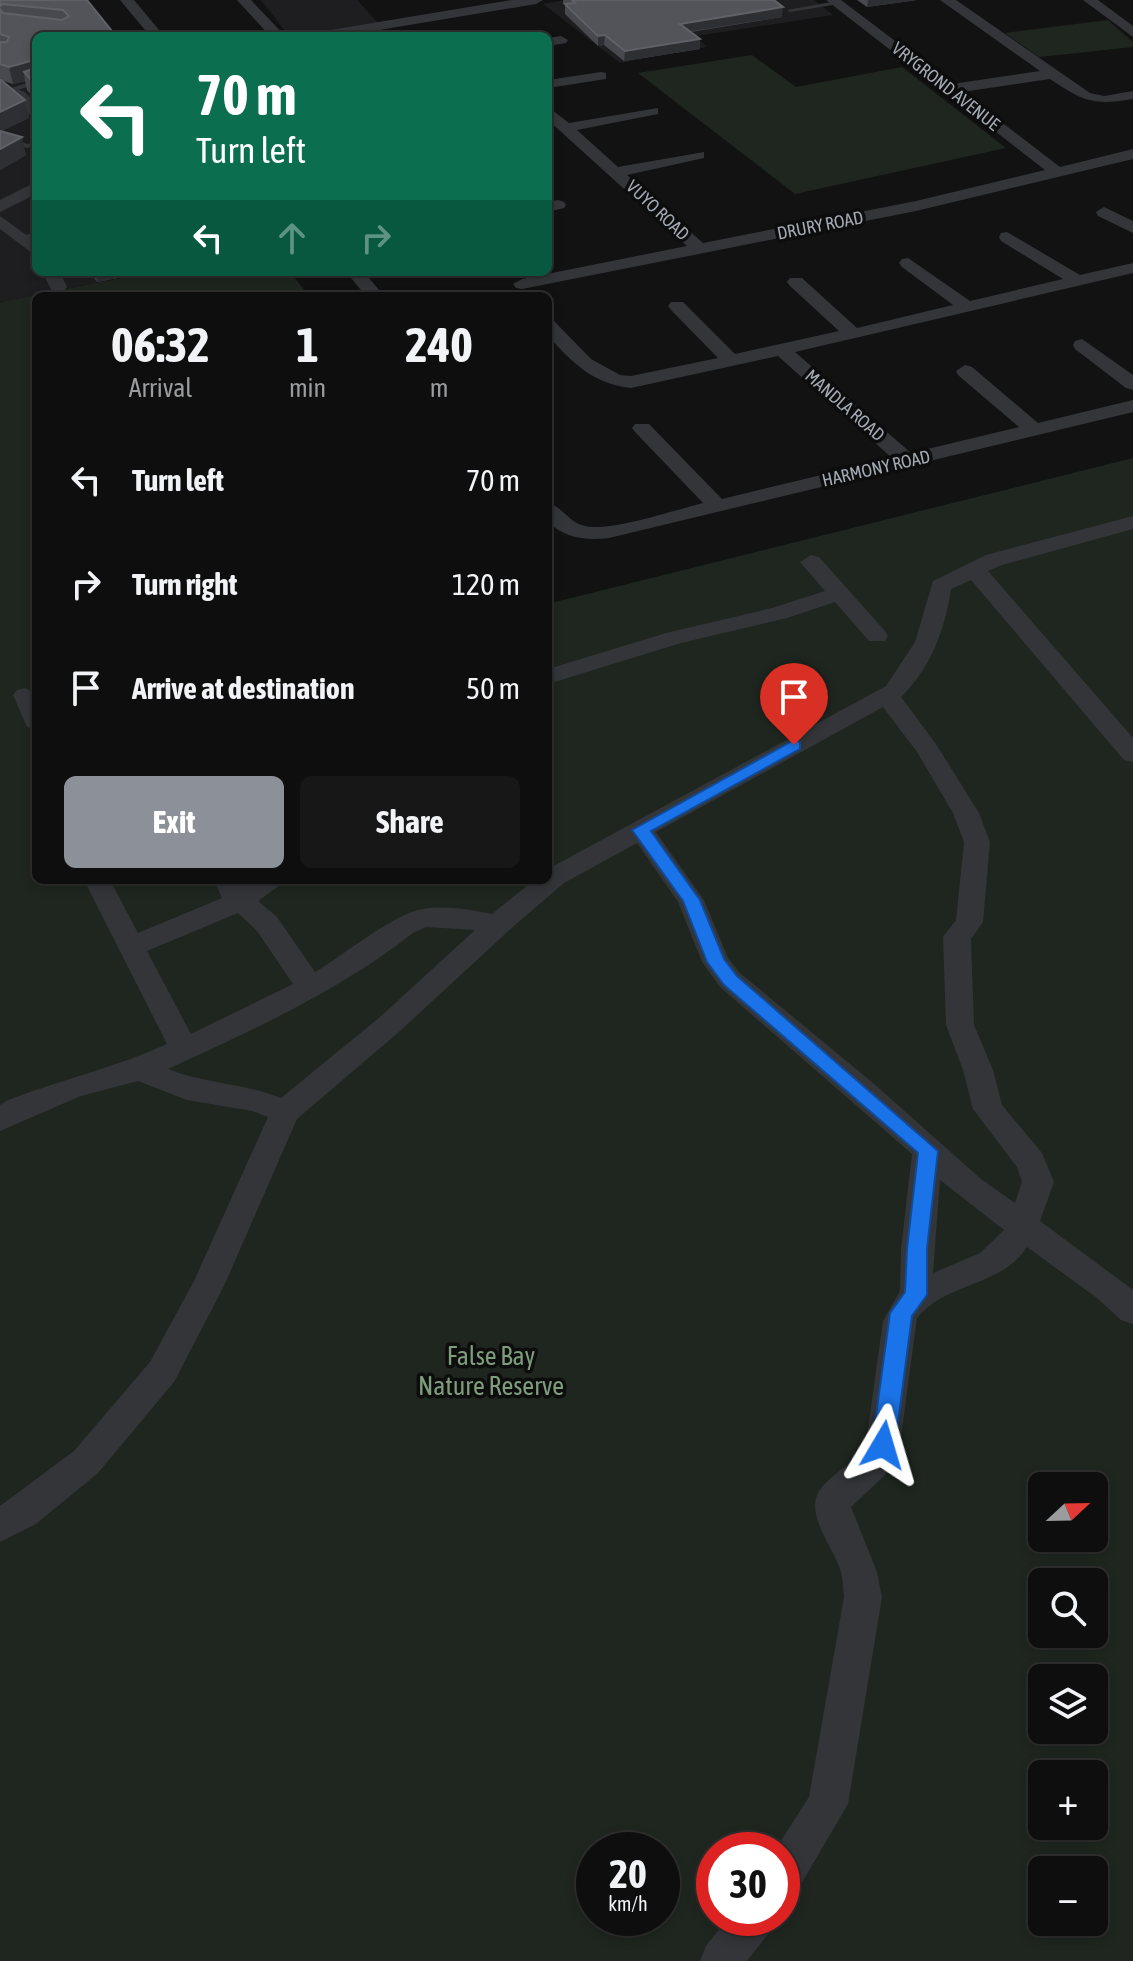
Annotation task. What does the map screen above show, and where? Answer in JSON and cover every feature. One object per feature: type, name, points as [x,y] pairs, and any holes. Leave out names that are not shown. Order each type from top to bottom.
[{"type":"street","points":[[127,0],[154,32]]},
{"type":"street","points":[[244,0],[274,32]]},
{"type":"street","points":[[417,0],[444,22]]},
{"type":"street","points":[[354,32],[444,22],[536,0]]},
{"type":"street","points":[[947,0],[1085,96],[1095,99],[1133,95]]},
{"type":"street","points":[[1090,0],[1133,33]]},
{"type":"street","name":"VRYGROND AVENUE","points":[[835,1],[1057,172]]},
{"type":"street","points":[[1115,17],[1133,15]]},
{"type":"street","points":[[949,89],[1052,74]]},
{"type":"street","points":[[552,83],[601,76]]},
{"type":"street","points":[[4,91],[25,99],[32,108]]},
{"type":"street","points":[[565,128],[653,111]]},
{"type":"street","name":"VUYO ROAD","points":[[552,116],[699,248]]},
{"type":"street","name":"DRURY ROAD","points":[[518,284],[916,206],[1133,154]]},
{"type":"street","name":"VUYO ROAD","points":[[617,172],[698,155]]},
{"type":"street","points":[[0,207],[32,189]]},
{"type":"street","points":[[1104,212],[1133,228]]},
{"type":"street","points":[[0,221],[29,236]]},
{"type":"street","points":[[1007,237],[1079,282]]},
{"type":"street","points":[[908,263],[968,308]]},
{"type":"street","points":[[552,329],[596,374],[618,382],[645,380],[1133,268]]},
{"type":"street","points":[[358,276],[372,292]]},
{"type":"street","points":[[796,282],[853,334]]},
{"type":"street","points":[[677,306],[731,360]]},
{"type":"street","points":[[1082,345],[1133,384]]},
{"type":"street","name":"MANDLA ROAD","points":[[782,350],[908,461]]},
{"type":"street","points":[[965,371],[1034,430]]},
{"type":"street","name":"HARMONY ROAD","points":[[552,514],[561,525],[593,534],[1133,406]]},
{"type":"street","points":[[642,428],[717,506]]},
{"type":"street","points":[[552,880],[887,695],[911,673],[933,630],[941,586],[994,560],[1133,522]]},
{"type":"street","points":[[811,562],[877,636]]},
{"type":"street","points":[[974,569],[1133,754]]},
{"type":"street","points":[[552,676],[674,638],[779,613],[839,594]]},
{"type":"street","points":[[25,695],[32,712]]},
{"type":"street","points":[[800,1848],[828,1804],[863,1597],[859,1572],[833,1513],[833,1500],[873,1464],[883,1445],[901,1313],[916,1295],[965,1277],[1005,1253],[1021,1227],[1038,1182],[1031,1162],[988,1109],[978,1070],[960,1025],[957,937],[969,922],[977,842],[966,813],[927,749],[887,695]]},
{"type":"street","points":[[641,830],[691,900],[716,962],[730,980],[928,1151],[1021,1227],[1109,1288],[1133,1310]]},
{"type":"street","points":[[99,884],[184,1049]]},
{"type":"street","points":[[130,947],[235,891],[257,884]]},
{"type":"street","points":[[0,1525],[23,1512],[86,1462],[162,1372],[208,1286],[285,1112],[390,1024],[547,884]]},
{"type":"street","points":[[235,891],[267,924],[310,987]]},
{"type":"street","points":[[0,1119],[19,1108],[74,1087],[140,1069],[244,1022],[375,948],[403,926],[423,918],[460,918],[498,925]]},
{"type":"street","points":[[140,1069],[187,1089],[256,1100],[285,1112]]},
{"type":"street","points":[[916,1295],[917,1249],[928,1151]]},
{"type":"street","points":[[721,1961],[740,1936]]},
{"type":"lane","points":[[790,10],[835,1]]},
{"type":"lane","points":[[4,91],[32,83]]},
{"type":"lane","points":[[0,137],[32,145]]},
{"type":"shaded area","points":[[0,0],[32,32],[32,276],[131,276],[50,292],[32,292],[32,296],[0,302]]},
{"type":"shaded area","points":[[261,0],[357,0],[378,23],[316,32],[286,32]]},
{"type":"shaded area","points":[[565,0],[814,0],[833,15],[696,36],[707,47],[620,63],[543,4]]},
{"type":"green space","points":[[1108,20],[1133,42],[1133,47],[1039,57],[1005,33]]},
{"type":"green space","points":[[752,55],[796,87],[902,67],[1006,148],[795,194],[638,73]]},
{"type":"green space","name":"False Bay Nature Reserve","points":[[131,276],[293,276],[306,292],[50,292]]},
{"type":"green space","name":"False Bay Nature Reserve","points":[[32,296],[32,884],[552,884],[552,603],[1133,458],[1133,1961],[0,1961],[0,302]]},
{"type":"building","points":[[0,0],[87,0],[113,32],[32,32],[32,61],[9,67],[0,64],[0,42],[7,42],[9,37],[0,34],[0,9],[3,13],[62,20],[69,16],[63,10],[0,6]]},
{"type":"building","points":[[572,0],[774,0],[783,7],[680,24],[700,39],[625,51],[605,35],[598,36],[565,4],[575,3]]},
{"type":"building","points":[[32,69],[32,81],[24,72]]},
{"type":"building","points":[[1,80],[25,100],[0,112]]},
{"type":"building","points":[[0,131],[22,137],[0,149]]},
{"type":"route","points":[[794,745],[641,830],[691,900],[716,962],[730,980],[863,1091],[928,1151],[917,1249],[916,1295],[901,1313],[883,1445]]}]
